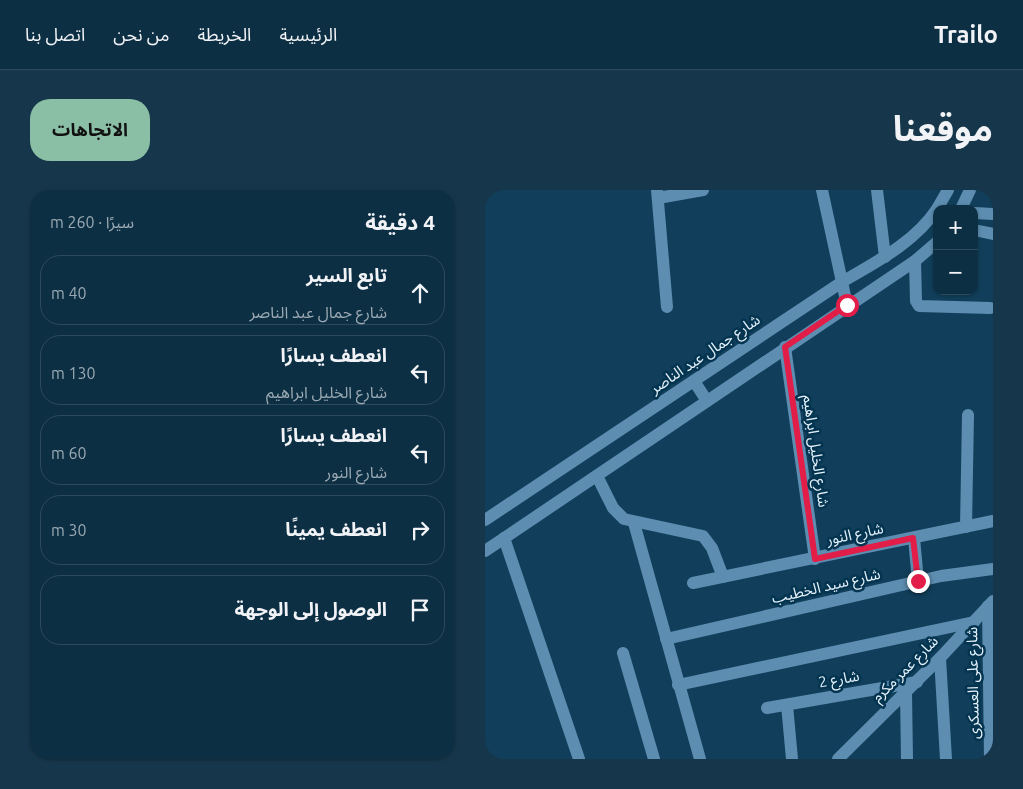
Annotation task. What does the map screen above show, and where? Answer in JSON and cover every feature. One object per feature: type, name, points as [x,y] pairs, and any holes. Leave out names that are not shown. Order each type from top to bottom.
[{"type":"street","points":[[667,307],[657,194],[703,190]]},
{"type":"street","points":[[822,190],[847,305]]},
{"type":"street","points":[[877,190],[883,258],[891,276]]},
{"type":"street","name":"شارع جمال عبد الناصر","points":[[940,205],[948,190]]},
{"type":"street","points":[[963,205],[969,190]]},
{"type":"street","points":[[978,213],[993,214]]},
{"type":"street","name":"شارع جمال عبد الناصر","points":[[485,520],[842,282],[883,258],[919,231],[933,215]]},
{"type":"street","points":[[978,231],[993,234]]},
{"type":"street","points":[[485,550],[915,261],[933,245]]},
{"type":"street","points":[[915,261],[916,301],[919,306],[990,308]]},
{"type":"street","name":"شارع الخليل ابراهيم","points":[[785,347],[815,559]]},
{"type":"street","points":[[694,381],[707,401]]},
{"type":"street","points":[[966,527],[968,415]]},
{"type":"street","points":[[597,476],[618,514],[634,523],[703,536],[712,548],[723,577]]},
{"type":"street","name":"شارع النور","points":[[693,583],[993,521]]},
{"type":"street","points":[[634,523],[678,686],[700,759]]},
{"type":"street","points":[[503,538],[579,759]]},
{"type":"street","points":[[913,538],[918,581]]},
{"type":"street","name":"شارع سيد الخطيب","points":[[666,639],[918,581],[993,569]]},
{"type":"street","name":"شارع عمر مكرم","points":[[843,757],[941,658],[991,603]]},
{"type":"street","name":"شارع على العسكرى","points":[[990,759],[991,603]]},
{"type":"street","points":[[678,686],[974,622]]},
{"type":"street","points":[[623,654],[654,759]]},
{"type":"street","points":[[941,658],[946,759]]},
{"type":"street","name":"شارع 2","points":[[767,708],[917,682]]},
{"type":"street","points":[[906,692],[907,759]]},
{"type":"street","points":[[787,705],[792,759]]},
{"type":"route","points":[[847,305],[785,347],[815,559],[913,538],[918,581]]}]
